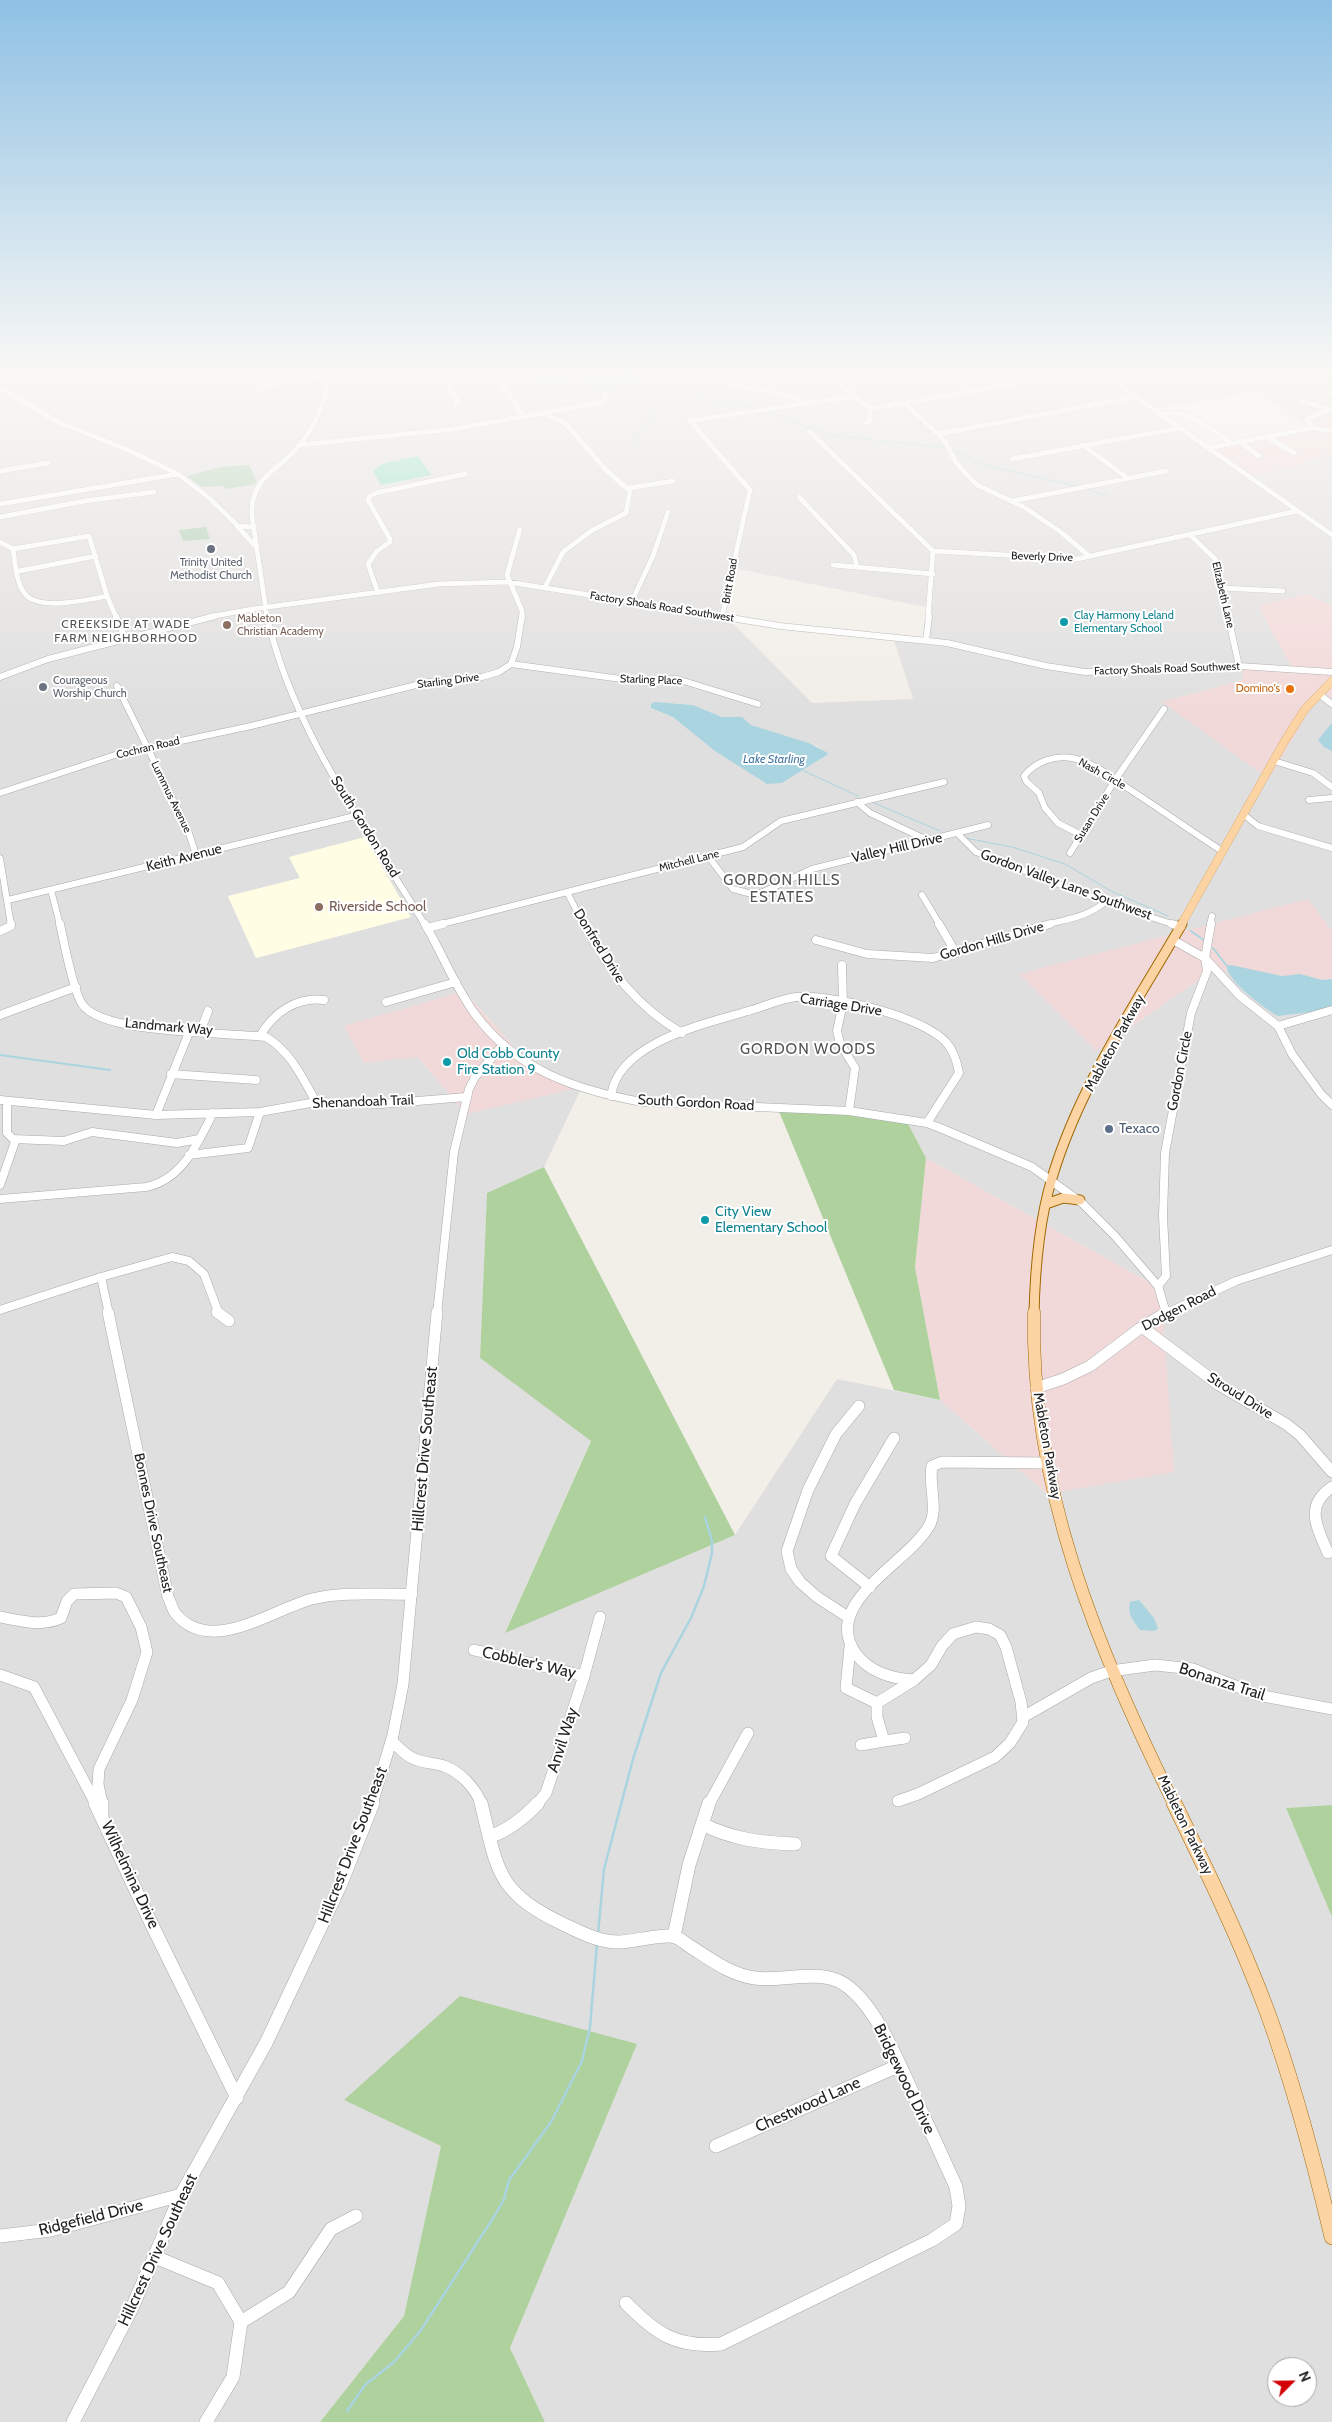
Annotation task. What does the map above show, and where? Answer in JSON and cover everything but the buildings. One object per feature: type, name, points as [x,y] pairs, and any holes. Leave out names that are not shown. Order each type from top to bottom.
[{"type":"main road","name":"Mableton Parkway","points":[[1332,681],[1319,694],[1294,726],[1082,1103],[1051,1179],[1033,1298],[1036,1388],[1048,1463],[1065,1540],[1111,1671],[1199,1851],[1253,1977],[1288,2074],[1308,2141],[1332,2237]]},
{"type":"main road","points":[[1046,1204],[1063,1198],[1080,1200]]},
{"type":"street","points":[[0,504],[107,486]]},
{"type":"street","points":[[194,486],[208,496],[236,524],[258,550]]},
{"type":"street","name":"South Gordon Road","points":[[258,486],[253,496],[251,516],[258,550],[265,608],[298,713],[324,762],[359,814],[427,928],[474,1013],[502,1046],[526,1063],[562,1081],[611,1096],[664,1104],[849,1111],[927,1123],[1032,1167],[1051,1179],[1080,1200],[1115,1236],[1158,1286]]},
{"type":"street","points":[[378,593],[368,564],[390,542],[390,539],[369,497],[376,493],[409,486]]},
{"type":"street","points":[[626,486],[629,488],[641,486]]},
{"type":"street","name":"Britt Road","points":[[722,616],[750,488],[748,486]]},
{"type":"street","points":[[866,486],[933,551],[933,574],[926,641]]},
{"type":"street","points":[[981,486],[1013,501],[1062,533],[1089,556]]},
{"type":"street","points":[[1013,501],[1087,486]]},
{"type":"street","points":[[1261,486],[1332,536]]},
{"type":"street","points":[[545,587],[562,552],[591,531],[626,513],[629,502],[629,488]]},
{"type":"street","points":[[0,517],[85,501],[154,492]]},
{"type":"street","points":[[799,497],[854,555],[857,567]]},
{"type":"street","name":"Beverly Drive","points":[[933,551],[1077,559],[1296,511]]},
{"type":"street","points":[[632,601],[653,556],[668,512]]},
{"type":"street","points":[[236,524],[245,525],[251,516]]},
{"type":"street","points":[[236,524],[240,527],[254,527]]},
{"type":"street","points":[[511,664],[517,647],[522,618],[517,596],[508,582],[507,575],[520,529]]},
{"type":"street","name":"Elizabeth Lane","points":[[1189,534],[1212,554],[1217,566],[1239,666]]},
{"type":"street","points":[[0,542],[13,549],[89,536],[107,596],[125,638]]},
{"type":"street","points":[[13,549],[25,593],[31,599],[71,603],[107,596]]},
{"type":"street","points":[[18,572],[96,556]]},
{"type":"street","points":[[833,565],[933,574]]},
{"type":"street","name":"Factory Shoals Road Southwest","points":[[0,677],[48,659],[206,618],[439,584],[508,582],[780,626],[962,646],[1046,666],[1085,672],[1239,666],[1332,672]]},
{"type":"street","points":[[1221,588],[1283,591]]},
{"type":"street","name":"Starling Place","points":[[511,664],[636,680],[677,679],[758,704]]},
{"type":"street","name":"Starling Drive","points":[[298,713],[428,682],[489,676],[511,664]]},
{"type":"street","name":"Lummus Avenue","points":[[118,686],[188,830],[196,855]]},
{"type":"street","points":[[1319,694],[1332,704]]},
{"type":"street","name":"Susan Drive","points":[[1070,853],[1115,780],[1164,709]]},
{"type":"street","name":"Cochran Road","points":[[0,792],[98,759],[251,726],[298,713]]},
{"type":"street","name":"Nash Circle","points":[[1081,834],[1064,828],[1053,817],[1045,808],[1039,793],[1026,781],[1026,773],[1044,761],[1059,757],[1082,760],[1222,851]]},
{"type":"street","points":[[1274,761],[1313,773],[1332,787]]},
{"type":"street","name":"Mitchell Lane","points":[[427,928],[743,847],[781,821],[944,782]]},
{"type":"street","points":[[1309,800],[1332,798]]},
{"type":"street","points":[[857,802],[870,814],[928,840]]},
{"type":"street","name":"Keith Avenue","points":[[8,900],[359,814]]},
{"type":"street","points":[[1243,814],[1254,823],[1263,827],[1332,848]]},
{"type":"street","name":"Valley Hill Drive","points":[[708,856],[733,888],[755,893],[770,890],[812,869],[988,825]]},
{"type":"street","name":"Gordon Valley Lane Southwest","points":[[958,834],[976,852],[1105,902],[1181,927]]},
{"type":"street","points":[[0,858],[11,926],[3,931]]},
{"type":"street","name":"Landmark Way","points":[[50,890],[78,999],[86,1010],[96,1016],[132,1025],[260,1036],[278,1043],[290,1056],[316,1102]]},
{"type":"street","name":"Donfred Drive","points":[[567,892],[608,964],[625,989],[652,1013],[682,1033]]},
{"type":"street","points":[[922,895],[956,953]]},
{"type":"street","name":"Gordon Hills Drive","points":[[816,940],[867,954],[905,958],[933,958],[1086,915],[1096,911],[1105,902]]},
{"type":"street","name":"Gordon Circle","points":[[1158,1286],[1166,1276],[1164,1216],[1165,1153],[1191,1013],[1206,971],[1205,958],[1212,916]]},
{"type":"street","points":[[1173,940],[1205,958],[1240,996],[1278,1026],[1292,1054],[1321,1094],[1332,1105]]},
{"type":"street","points":[[842,965],[843,1003],[837,1031],[838,1037],[855,1068],[849,1111]]},
{"type":"street","points":[[386,1002],[456,982]]},
{"type":"street","points":[[0,1015],[76,987]]},
{"type":"street","name":"Carriage Drive","points":[[611,1096],[614,1080],[621,1068],[650,1047],[682,1033],[791,998],[808,997],[898,1015],[928,1029],[940,1038],[950,1049],[959,1066],[959,1073],[927,1123]]},
{"type":"street","points":[[260,1036],[264,1028],[279,1012],[301,1001],[324,1000]]},
{"type":"street","points":[[1278,1026],[1332,1010]]},
{"type":"street","points":[[200,1030],[208,1011]]},
{"type":"street","points":[[156,1115],[190,1030]]},
{"type":"street","name":"Hillcrest Drive Southeast","points":[[73,2422],[131,2310],[181,2195],[266,2043],[340,1886],[375,1797],[392,1740],[403,1684],[425,1433],[454,1152],[466,1097],[475,1077],[502,1046]]},
{"type":"street","points":[[171,1074],[256,1080]]},
{"type":"street","name":"Shenandoah Trail","points":[[16,1139],[9,1137],[7,1133],[4,1100],[156,1115],[260,1112],[316,1102],[380,1104],[446,1097],[466,1097]]},
{"type":"street","points":[[189,1155],[248,1148],[260,1112]]},
{"type":"street","points":[[0,1199],[146,1187],[161,1183],[172,1177],[189,1155],[213,1114]]},
{"type":"street","points":[[0,1185],[16,1139],[64,1141],[92,1132],[177,1143],[199,1139]]},
{"type":"street","name":"Dodgen Road","points":[[1036,1388],[1056,1383],[1105,1357],[1142,1327],[1166,1313],[1246,1278],[1332,1250]]},
{"type":"street","points":[[0,1310],[101,1277],[172,1257],[189,1261],[204,1274],[217,1312],[229,1320]]},
{"type":"street","name":"Bonnes Drive Southeast","points":[[101,1277],[168,1596],[176,1614],[192,1628],[212,1632],[241,1626],[311,1599],[412,1594]]},
{"type":"street","points":[[1158,1286],[1166,1313]]},
{"type":"street","name":"Stroud Drive","points":[[1142,1327],[1219,1385],[1286,1424],[1300,1435],[1332,1472]]},
{"type":"street","points":[[848,1617],[816,1597],[800,1582],[791,1569],[787,1551],[808,1490],[836,1434],[859,1406]]},
{"type":"street","points":[[870,1587],[831,1556],[855,1504],[894,1438]]},
{"type":"street","points":[[878,1703],[846,1688],[850,1647],[846,1633],[848,1617],[862,1595],[929,1526],[933,1513],[929,1476],[932,1466],[942,1462],[1048,1463]]},
{"type":"street","points":[[1328,1553],[1319,1528],[1315,1502],[1332,1487]]},
{"type":"street","points":[[0,1617],[28,1625],[50,1624],[61,1618],[69,1597],[74,1594],[116,1594],[126,1597],[141,1627],[147,1652],[132,1700],[99,1769],[98,1784],[102,1801],[102,1815]]},
{"type":"street","name":"Anvil Way","points":[[489,1837],[502,1832],[526,1816],[546,1793],[584,1676],[600,1617]]},
{"type":"street","points":[[878,1703],[914,1680],[931,1665],[942,1646],[953,1634],[976,1627],[989,1629],[1000,1635],[1006,1647],[1023,1717],[1023,1722],[1010,1743],[995,1757],[918,1794],[898,1801]]},
{"type":"street","points":[[850,1647],[868,1666],[896,1680],[914,1680]]},
{"type":"street","name":"Cobbler's Way","points":[[474,1650],[584,1676]]},
{"type":"street","name":"Bonanza Trail","points":[[1023,1717],[1091,1678],[1111,1671],[1155,1665],[1180,1666],[1206,1674],[1258,1695],[1332,1709]]},
{"type":"street","name":"Wilhelmina Drive","points":[[0,1675],[34,1688],[102,1815],[152,1925],[236,2098]]},
{"type":"street","points":[[878,1703],[877,1717],[884,1741]]},
{"type":"street","points":[[392,1740],[399,1750],[416,1760],[444,1766],[466,1780],[476,1790],[481,1802],[497,1868],[507,1885],[527,1905],[590,1937],[618,1942],[674,1936],[687,1868],[712,1796],[748,1733]]},
{"type":"street","points":[[861,1745],[905,1738]]},
{"type":"street","points":[[702,1824],[734,1839],[753,1843],[795,1844]]},
{"type":"street","name":"Bridgewood Drive","points":[[626,2303],[657,2332],[672,2340],[688,2345],[705,2346],[721,2344],[903,2256],[956,2224],[959,2206],[956,2188],[900,2065],[872,2013],[844,1984],[830,1978],[816,1977],[770,1980],[752,1978],[725,1968],[674,1936]]},
{"type":"street","name":"Chestwood Lane","points":[[716,2146],[900,2065]]},
{"type":"street","name":"Ridgefield Drive","points":[[0,2236],[51,2230],[181,2195]]},
{"type":"street","points":[[242,2322],[289,2292],[332,2229],[356,2216]]},
{"type":"street","points":[[155,2257],[218,2283],[242,2322],[233,2377],[206,2422]]},
{"type":"shaded area","points":[[0,486],[1332,486],[1332,606],[1307,594],[1293,669],[1242,669],[1244,680],[1162,702],[1320,693],[1332,702],[1332,931],[1307,899],[1096,1051],[1213,970],[1332,980],[1332,1805],[1286,1808],[1332,1917],[1332,2422],[545,2422],[510,2348],[637,2044],[345,2100],[441,2146],[404,2316],[320,2422],[0,2422]],"holes":[[[733,568],[930,608],[930,641],[893,637],[913,699],[812,703],[726,616]],[[668,703],[693,705],[722,717],[741,717],[750,725],[819,747],[827,755],[782,783],[763,782],[673,717],[651,708]],[[289,857],[410,917],[256,958],[228,897],[300,878]],[[464,991],[522,1056],[466,1114],[418,1057]],[[582,1087],[664,1102],[905,1118],[926,1158],[1161,1289],[1047,1494],[940,1400],[837,1379],[735,1535],[505,1632],[591,1440],[480,1358],[487,1193],[544,1167]]]},
{"type":"shaded area","points":[[222,486],[245,486],[226,489]]},
{"type":"shaded area","points":[[206,527],[210,539],[183,541],[179,530]]},
{"type":"shaded area","points":[[1307,594],[1332,606],[1332,702],[1320,693],[1269,779],[1162,702],[1243,680],[1242,668],[1293,669],[1258,606]]},
{"type":"shaded area","name":"Riverside School","points":[[365,837],[411,917],[256,958],[228,896],[300,878],[289,857]]},
{"type":"shaded area","points":[[1308,899],[1332,931],[1332,980],[1213,970],[1096,1051],[1019,974]]},
{"type":"shaded area","points":[[464,991],[522,1056],[582,1087],[466,1114],[418,1057],[364,1063],[344,1026]]},
{"type":"shaded area","points":[[926,1158],[1161,1289],[1174,1472],[1047,1494],[940,1400],[915,1267]]},
{"type":"green space","points":[[778,1109],[905,1118],[926,1158],[915,1267],[940,1400],[894,1390]]},
{"type":"green space","points":[[544,1167],[735,1535],[505,1633],[591,1441],[480,1358],[487,1193]]},
{"type":"green space","points":[[1332,1805],[1332,1917],[1286,1808]]},
{"type":"green space","points":[[460,1996],[637,2044],[510,2348],[545,2422],[320,2422],[404,2316],[441,2146],[344,2100]]},
{"type":"water","name":"Lake Starling","points":[[655,702],[693,705],[722,717],[742,717],[751,725],[809,743],[828,753],[782,783],[767,784],[715,751],[673,717],[651,708],[651,704]]},
{"type":"water","points":[[1332,723],[1332,751],[1324,747],[1318,740]]},
{"type":"water","points":[[1231,965],[1282,976],[1300,974],[1322,980],[1332,979],[1332,1006],[1318,1011],[1278,1016],[1256,1001],[1239,986],[1228,972],[1227,966]]},
{"type":"water","points":[[1139,1600],[1154,1618],[1158,1629],[1154,1631],[1140,1630],[1133,1620],[1129,1610],[1130,1602]]},
{"type":"waterway","points":[[1075,486],[1079,487]]},
{"type":"waterway","points":[[1087,489],[1107,496]]},
{"type":"waterway","points":[[804,771],[858,796]]},
{"type":"waterway","points":[[874,803],[940,831]]},
{"type":"waterway","points":[[965,838],[1012,847],[1065,864],[1111,891],[1168,916]]},
{"type":"waterway","points":[[1191,931],[1205,941]]},
{"type":"waterway","points":[[1213,948],[1227,966]]},
{"type":"waterway","points":[[0,1055],[110,1070]]},
{"type":"waterway","points":[[598,1934],[604,1869],[633,1759],[661,1673],[691,1618],[704,1586],[712,1553],[712,1541],[705,1517]]},
{"type":"waterway","points":[[347,2411],[365,2385],[395,2361],[421,2330],[495,2215],[504,2199],[509,2180],[551,2122],[582,2061],[590,2027],[597,1944]]},
{"type":"place","name":"Trinity United Methodist Church","points":[[211,549]]},
{"type":"place","name":"Clay Harmony Leland Elementary School","points":[[1064,622]]},
{"type":"place","name":"Mableton Christian Academy","points":[[227,625]]},
{"type":"place","name":"Courageous Worship Church","points":[[43,687]]},
{"type":"place","name":"Domino's","points":[[1290,689]]},
{"type":"place","name":"Riverside School","points":[[319,907]]},
{"type":"place","name":"Old Cobb County Fire Station 9","points":[[447,1062]]},
{"type":"place","name":"Texaco","points":[[1109,1129]]},
{"type":"place","name":"City View Elementary School","points":[[705,1220]]},
{"type":"district","name":"CREEKSIDE AT WADE FARM NEIGHBORHOOD","points":[[126,631]]},
{"type":"district","name":"GORDON HILLS ESTATES","points":[[782,890]]},
{"type":"district","name":"GORDON WOODS","points":[[808,1050]]}]
